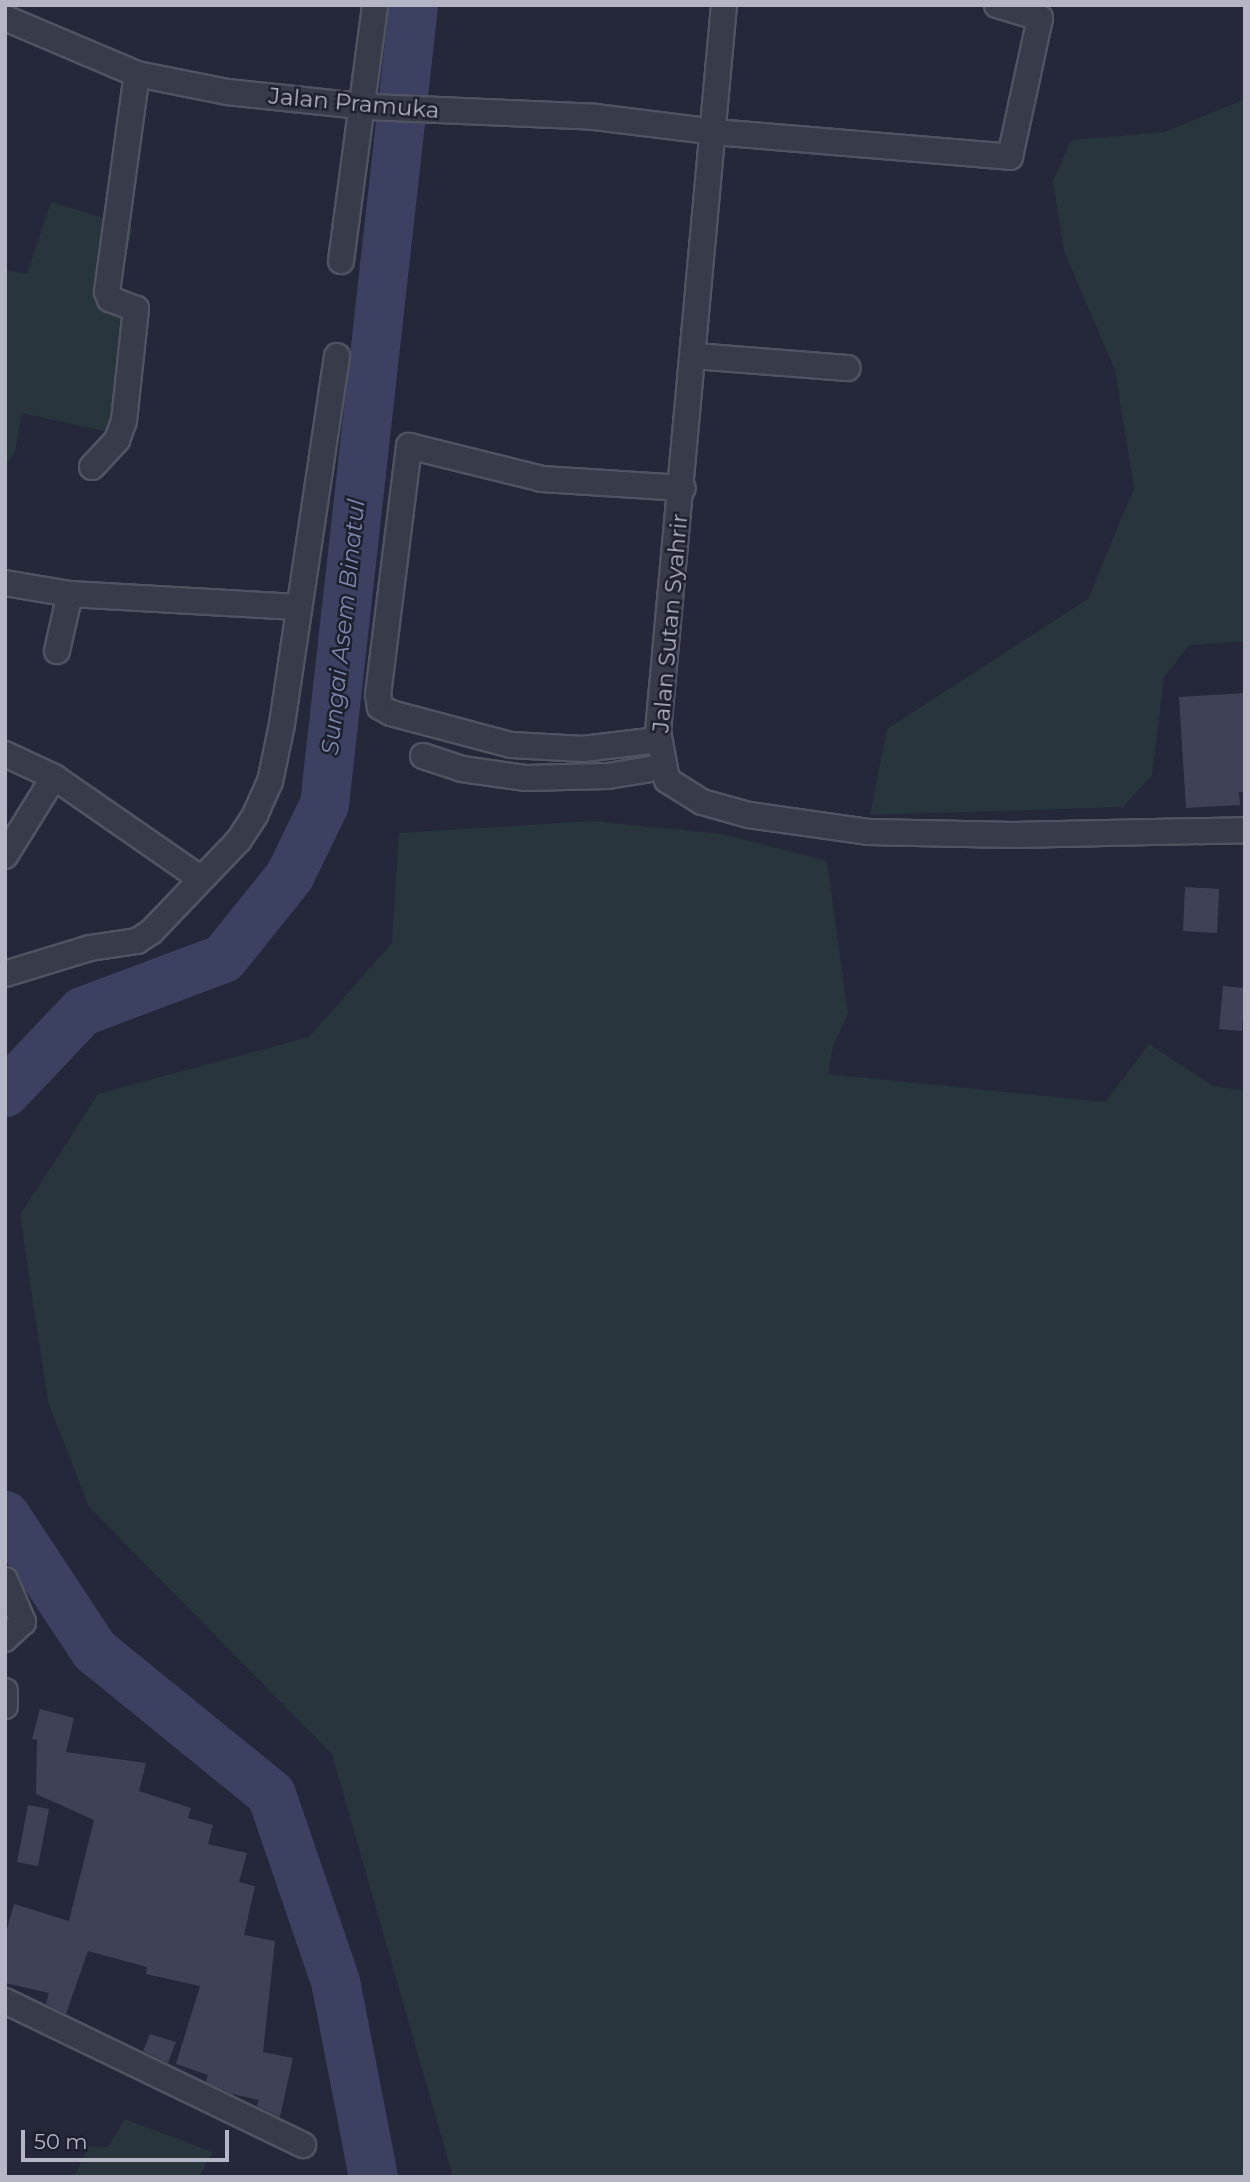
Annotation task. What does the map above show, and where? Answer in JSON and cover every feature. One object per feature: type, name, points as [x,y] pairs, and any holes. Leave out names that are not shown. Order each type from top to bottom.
[{"type":"street","points":[[341,261],[366,107],[375,5]]},
{"type":"street","name":"Jalan Sutan Syahrir","points":[[663,767],[658,735],[683,488],[724,5]]},
{"type":"street","name":"Jalan Pramuka","points":[[5,18],[137,74],[227,92],[366,107],[595,117],[715,132],[1002,156],[1033,65],[1036,15],[997,5]]},
{"type":"street","points":[[92,467],[117,440],[124,421],[136,309],[110,299],[107,292],[137,74]]},
{"type":"street","points":[[5,974],[90,948],[137,941],[161,923],[200,878],[239,841],[270,782],[282,724],[297,607],[337,356]]},
{"type":"street","points":[[694,356],[848,368]]},
{"type":"street","points":[[658,735],[583,749],[511,745],[391,713],[380,707],[378,695],[409,446],[542,479],[683,488]]},
{"type":"street","points":[[5,583],[69,594],[297,607]]},
{"type":"street","points":[[57,651],[69,594]]},
{"type":"street","points":[[5,754],[54,777],[200,878]]},
{"type":"street","points":[[423,756],[463,769],[526,778],[608,776],[663,767],[667,780],[702,802],[749,815],[856,831],[1013,835],[1245,830]]},
{"type":"street","points":[[5,856],[54,777]]},
{"type":"street","points":[[5,1580],[23,1622],[5,1639]]},
{"type":"street","points":[[5,1691],[5,1706]]},
{"type":"street","points":[[5,2001],[303,2145]]},
{"type":"shaded area","points":[[1245,99],[1245,641],[1189,645],[1164,677],[1152,775],[1123,807],[870,815],[887,729],[1088,599],[1134,488],[1115,370],[1064,251],[1053,181],[1071,140],[1165,132]]},
{"type":"shaded area","points":[[51,202],[133,227],[118,290],[145,318],[131,437],[22,413],[15,451],[5,467],[5,270],[27,274]]},
{"type":"shaded area","points":[[593,821],[722,834],[827,861],[848,1014],[833,1046],[828,1074],[1105,1102],[1149,1044],[1213,1086],[1245,1091],[1245,2177],[453,2177],[332,1754],[89,1507],[48,1402],[20,1215],[98,1094],[309,1037],[392,943],[399,833]]},
{"type":"shaded area","points":[[125,2119],[213,2152],[199,2177],[74,2177],[89,2146],[108,2147]]},
{"type":"building","points":[[1245,693],[1245,792],[1239,792],[1240,805],[1186,808],[1179,697]]},
{"type":"building","points":[[1185,887],[1219,889],[1217,933],[1183,931]]},
{"type":"building","points":[[1223,986],[1245,988],[1242,1031],[1219,1029]]},
{"type":"building","points":[[40,1709],[74,1718],[66,1752],[146,1763],[139,1791],[191,1808],[188,1818],[213,1825],[208,1844],[247,1853],[239,1882],[255,1886],[244,1935],[275,1941],[263,2052],[293,2058],[280,2117],[257,2106],[259,2100],[232,2094],[206,2082],[208,2075],[176,2064],[200,1986],[146,1974],[147,1967],[88,1951],[66,2014],[46,2004],[49,1993],[5,1983],[5,1936],[14,1904],[69,1921],[94,1820],[36,1794],[37,1740],[32,1739]]},
{"type":"building","points":[[28,1805],[49,1809],[38,1866],[17,1862]]},
{"type":"building","points":[[150,2034],[176,2042],[168,2063],[143,2051]]},
{"type":"waterway","name":"Sungai Asem Binatul","points":[[5,1092],[82,1011],[223,958],[289,876],[324,804],[413,5]]},
{"type":"waterway","name":"Sungai Asem Binatul","points":[[5,1515],[94,1650],[271,1794],[335,1981],[373,2177]]}]
